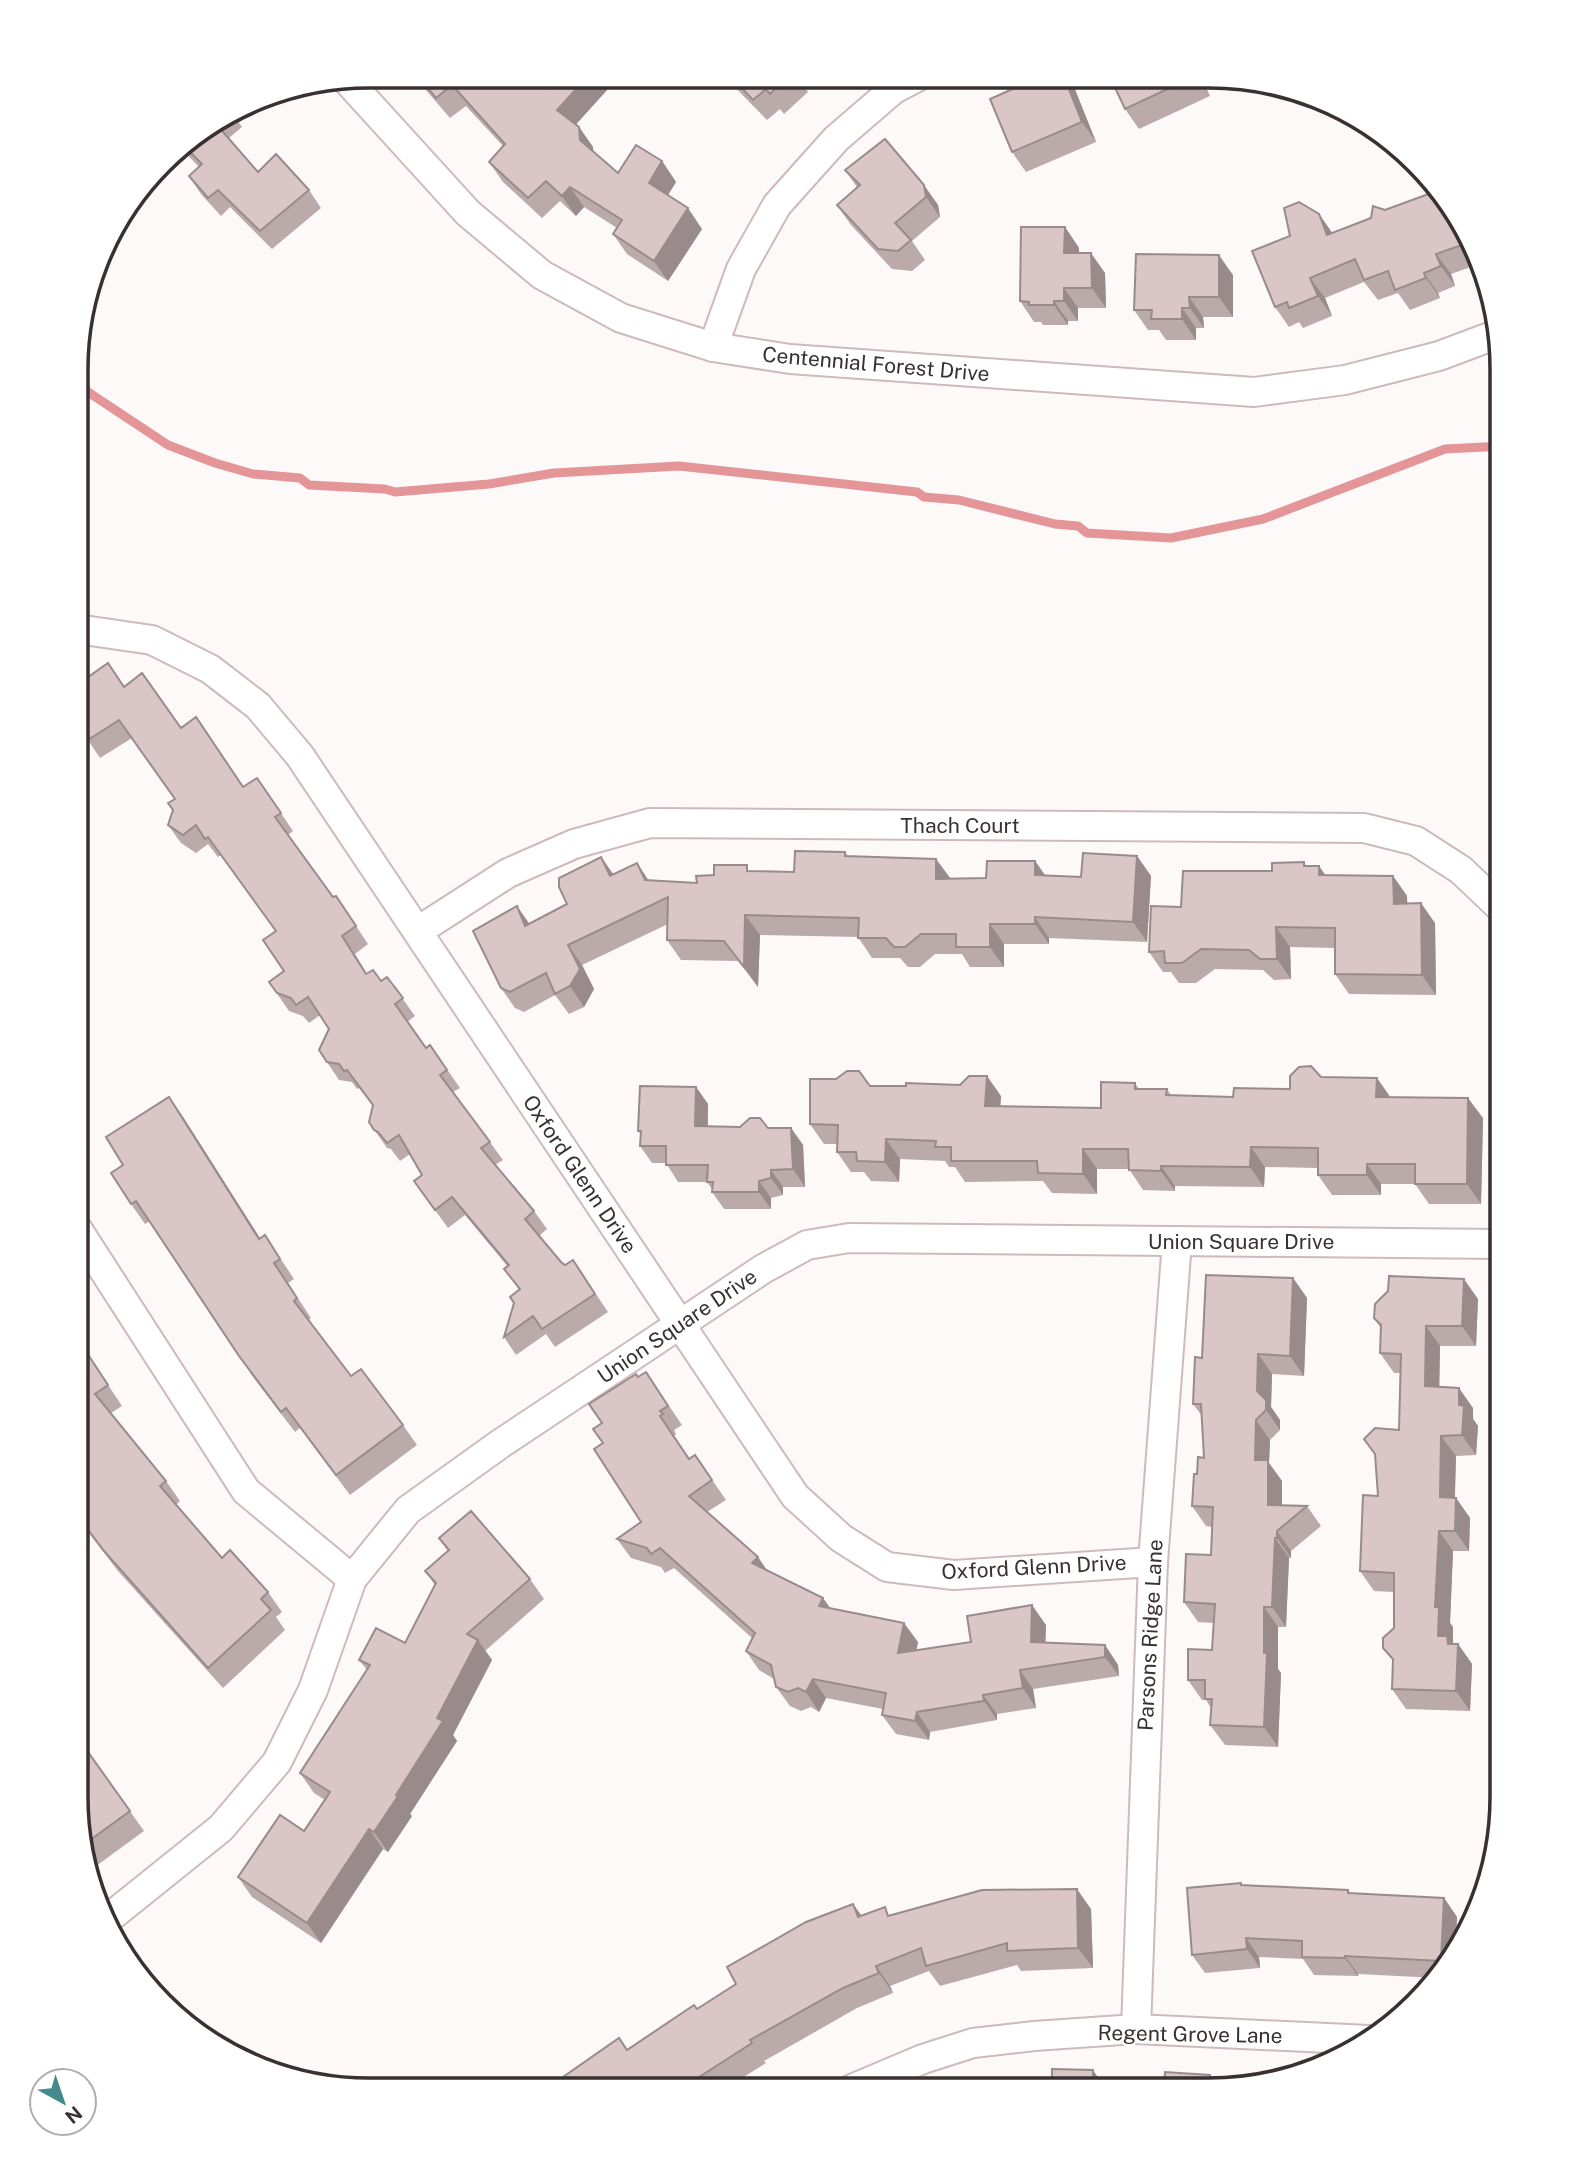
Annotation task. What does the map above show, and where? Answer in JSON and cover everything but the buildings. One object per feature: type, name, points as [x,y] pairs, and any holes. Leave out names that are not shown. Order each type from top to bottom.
[{"type":"street","name":"Centennial Forest Drive","points":[[354,88],[468,213],[542,275],[621,318],[713,347],[790,359],[1254,392],[1345,380],[1439,356],[1489,337]]},
{"type":"street","points":[[713,347],[741,268],[778,205],[836,139],[896,88]]},
{"type":"street","name":"Oxford Glenn Drive","points":[[88,631],[152,640],[211,669],[258,706],[300,755],[795,1496],[841,1538],[887,1567],[954,1575],[1153,1562]]},
{"type":"street","name":"Thach Court","points":[[418,930],[509,873],[574,844],[650,823],[1364,828],[1416,841],[1461,870],[1490,897]]},
{"type":"street","name":"Union Square Drive","points":[[113,1915],[221,1828],[278,1762],[313,1690],[352,1578],[408,1510],[500,1444],[680,1324],[763,1269],[807,1245],[849,1238],[1490,1244]]},
{"type":"street","name":"Parsons Ridge Lane","points":[[1136,2029],[1135,1994],[1153,1562],[1177,1241]]},
{"type":"street","points":[[88,1246],[246,1491],[352,1578]]},
{"type":"street","name":"Regent Grove Lane","points":[[878,2078],[923,2059],[973,2043],[1034,2036],[1136,2029],[1351,2039]]},
{"type":"waterway","points":[[88,392],[168,445],[253,474],[300,478],[309,485],[385,489],[395,492],[489,484],[554,473],[679,466],[917,492],[924,497],[959,500],[1055,524],[1078,526],[1087,533],[1171,538],[1263,519],[1445,449],[1490,447]]}]
